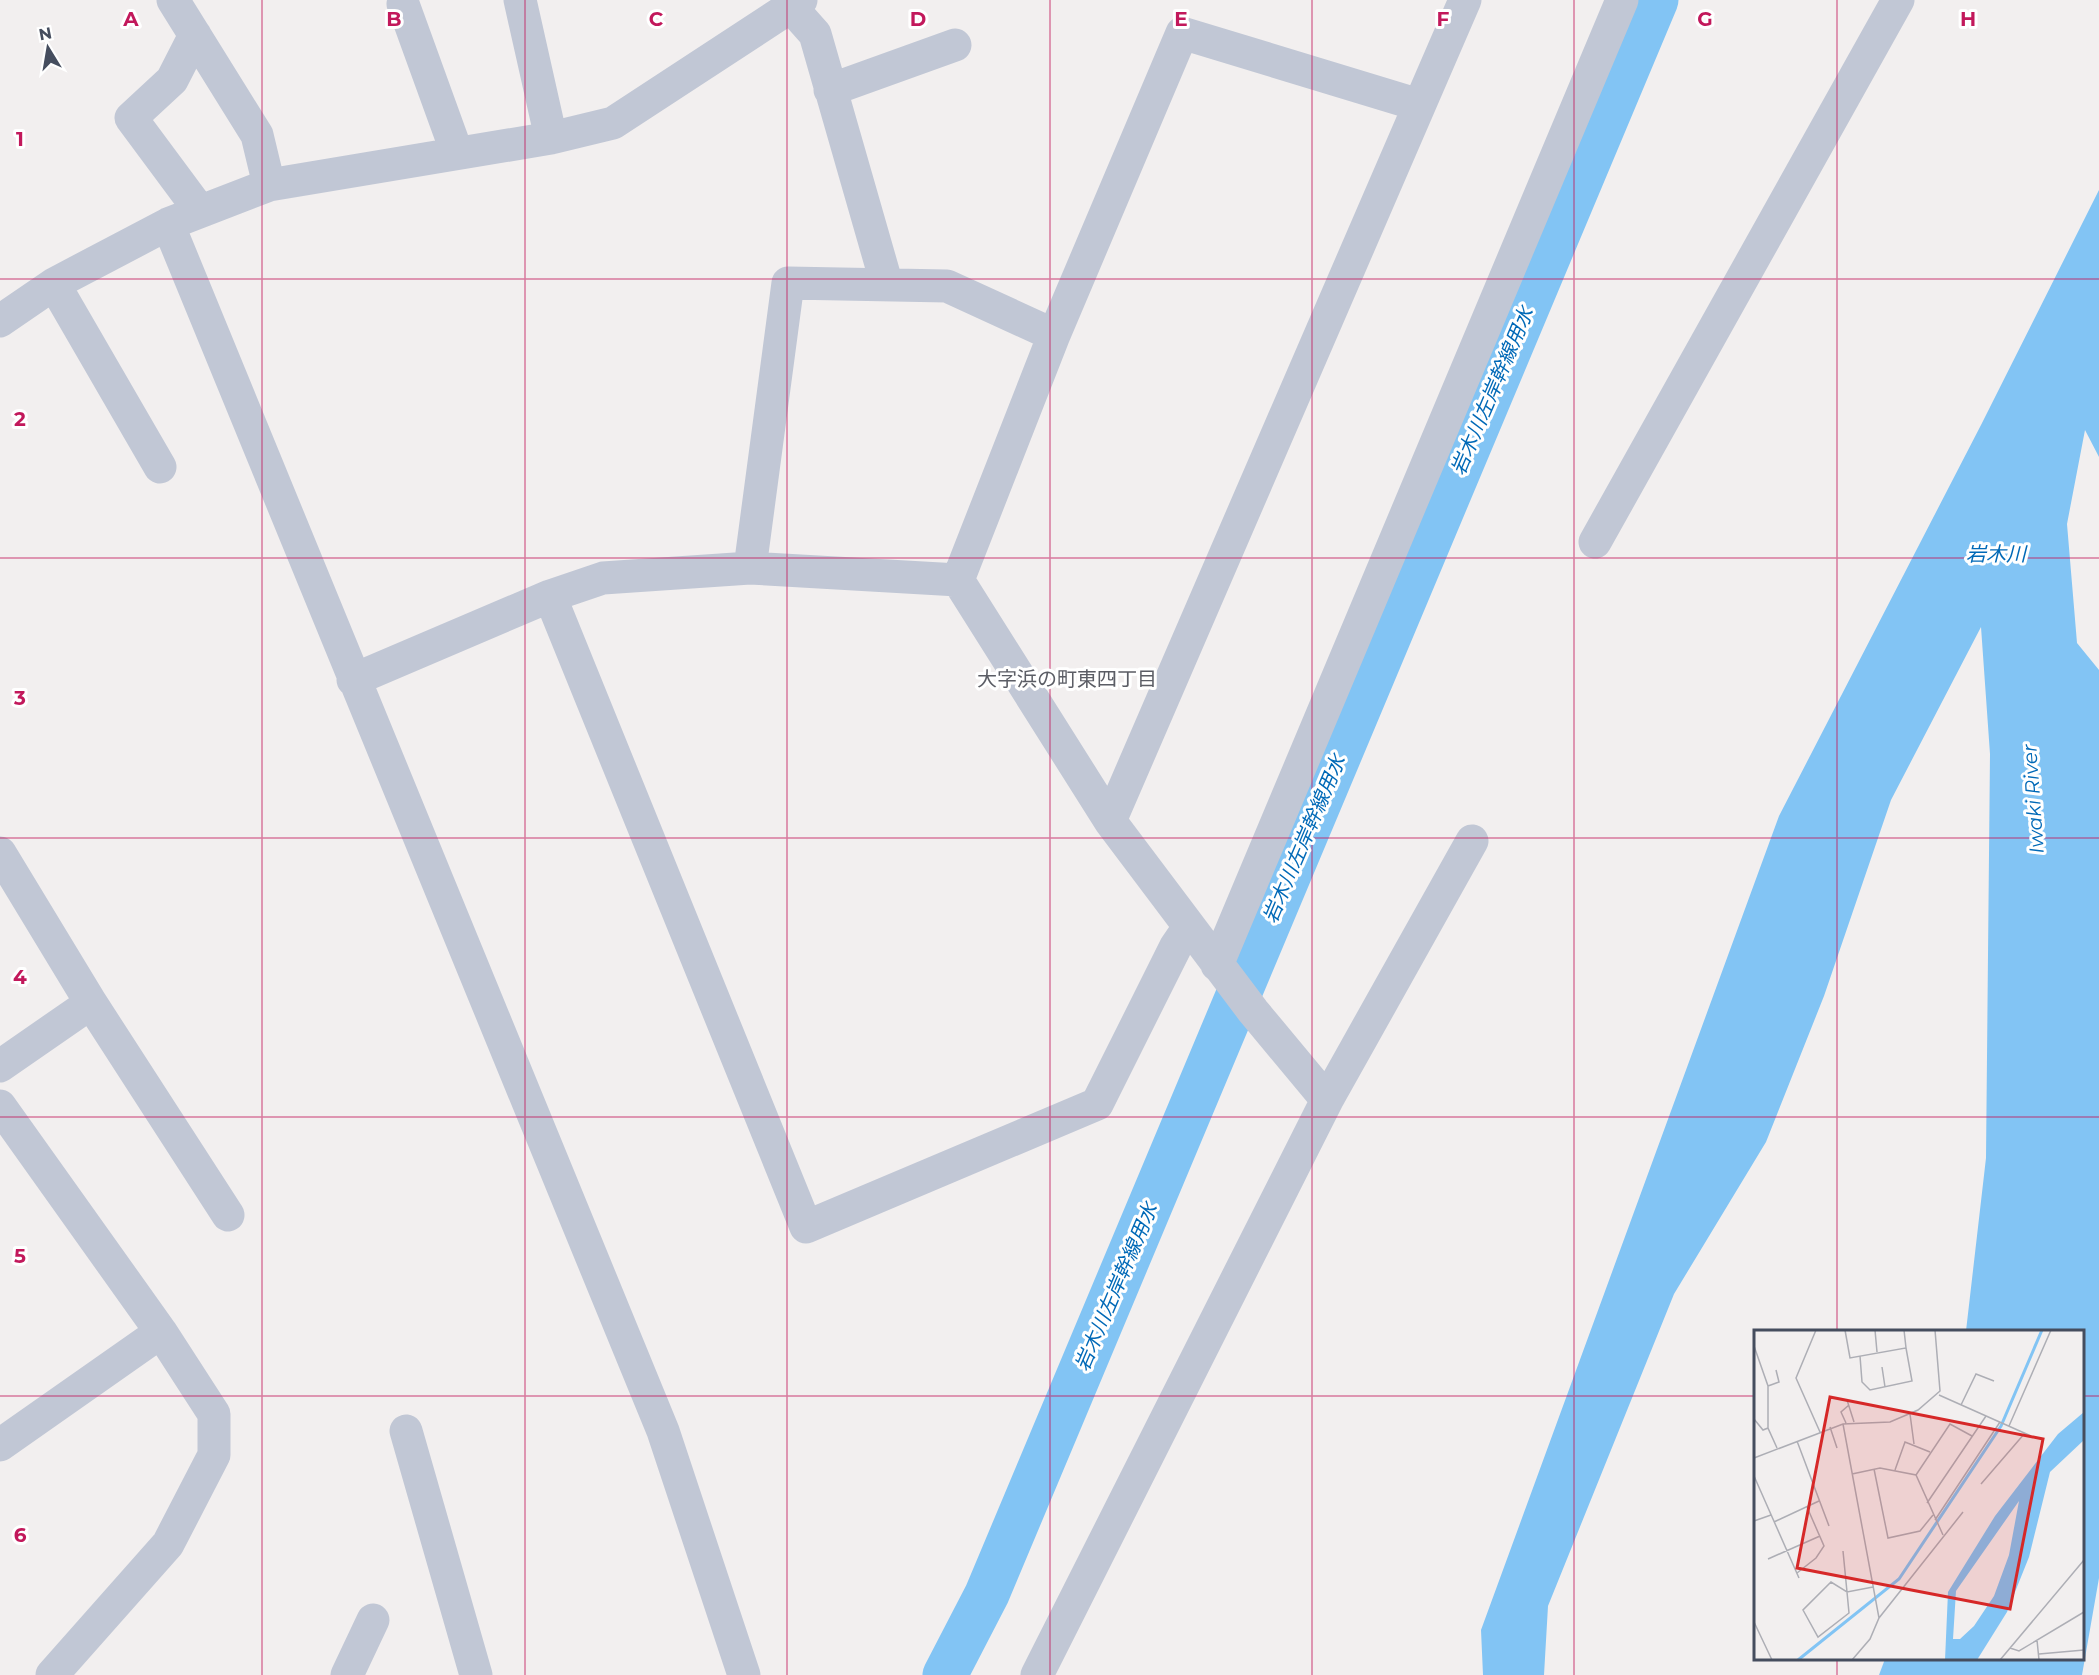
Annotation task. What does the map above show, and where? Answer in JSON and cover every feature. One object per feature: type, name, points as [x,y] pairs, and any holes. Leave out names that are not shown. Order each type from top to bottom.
[{"type":"street","points":[[172,0],[257,135],[269,185]]},
{"type":"street","points":[[520,0],[551,138]]},
{"type":"street","points":[[1110,821],[1465,0]]},
{"type":"street","points":[[1222,971],[1622,0]]},
{"type":"street","points":[[1595,542],[1898,0]]},
{"type":"street","points":[[403,4],[457,153]]},
{"type":"street","points":[[0,321],[54,284],[168,224],[269,185],[551,138],[613,123],[796,4],[815,34],[886,285]]},
{"type":"street","points":[[958,580],[1054,335],[1182,33],[1419,105]]},
{"type":"street","points":[[195,35],[172,80],[131,118],[200,211]]},
{"type":"street","points":[[830,90],[955,45]]},
{"type":"street","points":[[168,224],[353,680],[663,1431],[744,1675]]},
{"type":"street","points":[[750,568],[788,283],[947,286],[1054,335]]},
{"type":"street","points":[[54,284],[160,467]]},
{"type":"street","points":[[353,680],[550,596],[603,578],[750,568],[958,580]]},
{"type":"street","points":[[958,580],[1110,821],[1222,971],[1326,1100]]},
{"type":"street","points":[[550,596],[806,1227],[1097,1104],[1176,946],[1189,927]]},
{"type":"street","points":[[1037,1675],[1326,1100],[1472,841]]},
{"type":"street","points":[[0,853],[92,1003],[228,1215]]},
{"type":"street","points":[[0,1066],[92,1003]]},
{"type":"street","points":[[0,1106],[161,1332],[214,1414],[214,1455],[168,1544],[52,1675]]},
{"type":"street","points":[[0,1445],[161,1332]]},
{"type":"street","points":[[406,1431],[476,1675]]},
{"type":"street","points":[[347,1675],[373,1620]]},
{"type":"water","name":"岩木川","points":[[2099,190],[2099,457],[2085,430],[2067,524],[2077,643],[2099,670],[2099,1578],[2082,1675],[1879,1675],[1885,1660],[2084,1660],[2084,1330],[1966,1330],[1986,1158],[1990,754],[1981,627],[1891,800],[1824,996],[1766,1142],[1674,1294],[1548,1606],[1544,1675],[1483,1675],[1481,1630],[1779,816],[1981,425]]},
{"type":"waterway","name":"岩木川左岸幹線用水","points":[[945,1675],[987,1594],[1656,0]]},
{"type":"district","name":"大字浜の町東四丁目","points":[[1067,679]]},
{"type":"water label","name":"Iwaki River","points":[[2033,799]]}]
